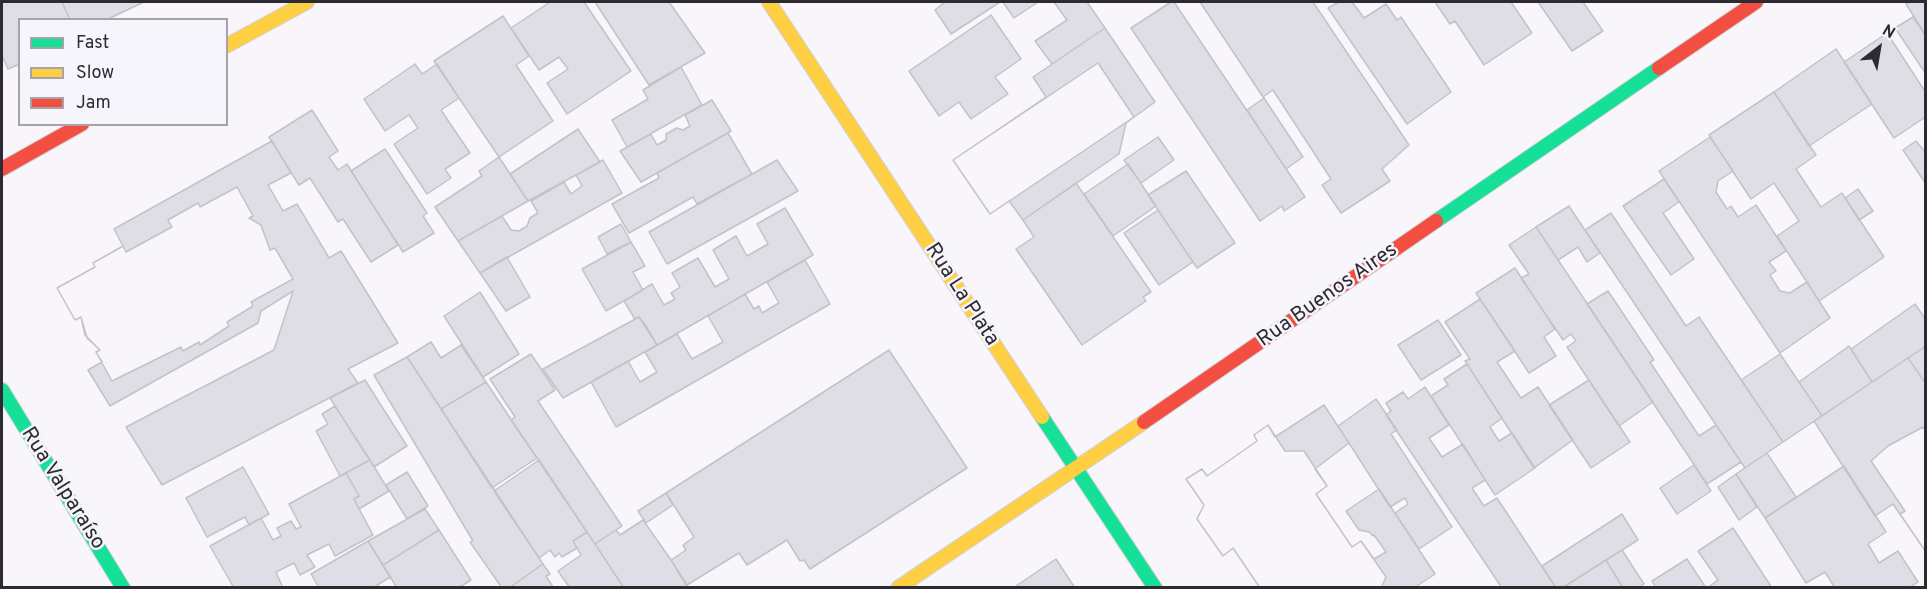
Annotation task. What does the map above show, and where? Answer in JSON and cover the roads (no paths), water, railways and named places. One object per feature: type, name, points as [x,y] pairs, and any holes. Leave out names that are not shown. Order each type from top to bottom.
[{"type":"street","points":[[228,45],[307,2]]},
{"type":"street","name":"Rua La Plata","points":[[769,2],[1155,588]]},
{"type":"street","name":"Rua Buenos Aires","points":[[898,588],[1756,2]]},
{"type":"street","points":[[2,169],[78,126]]},
{"type":"street","name":"Rua Valparaíso","points":[[2,390],[123,588]]}]
